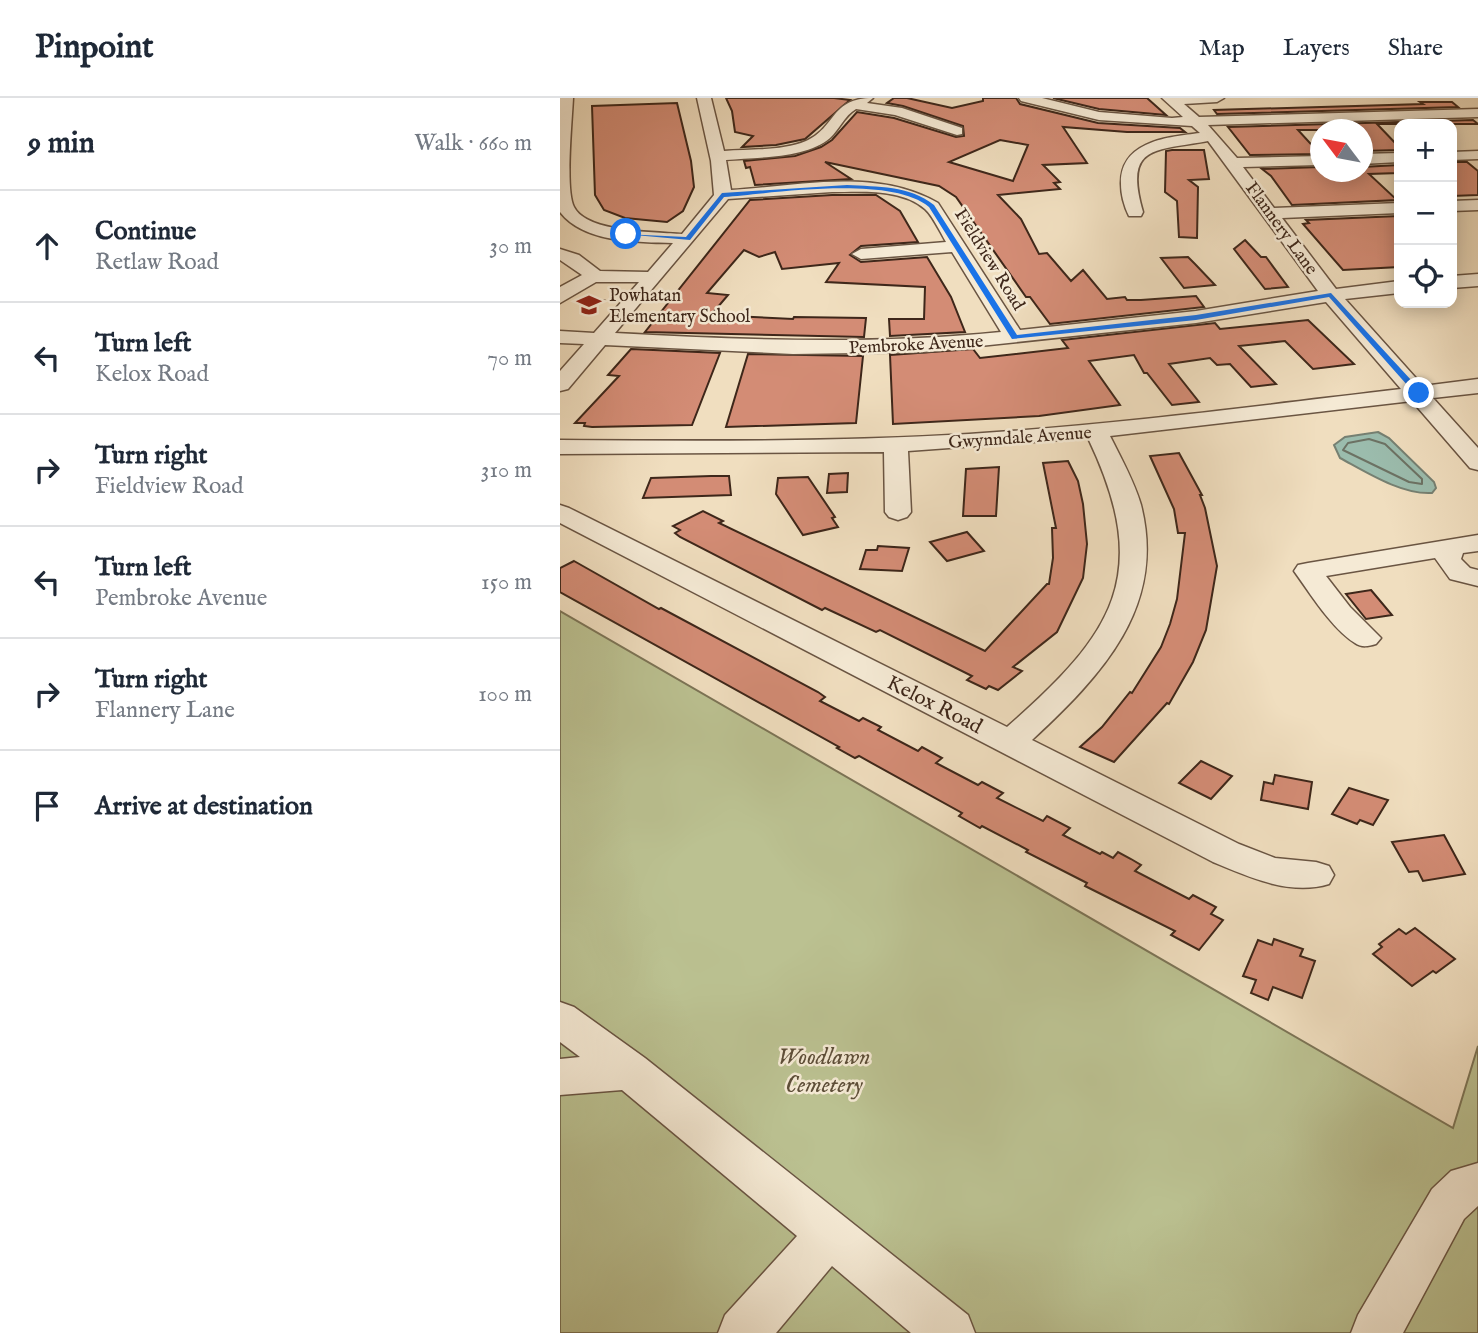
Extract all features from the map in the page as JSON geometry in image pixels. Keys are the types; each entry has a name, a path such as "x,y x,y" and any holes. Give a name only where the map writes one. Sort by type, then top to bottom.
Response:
{"street":[{"path":"566,98 562,162 565,207 570,215 580,222 617,233 687,239"},
{"path":"560,384 722,195 724,180 704,98"},
{"path":"1026,98 1081,113 1116,119 1198,122 1478,113"},
{"path":"1171,99 1217,98"},
{"name":"Flannery Lane","path":"1171,99 1213,137 1331,295 1478,463"},
{"path":"717,156 782,150 811,144 825,135 841,114 860,101 957,131"},
{"path":"1135,212 1126,180 1126,172 1133,159 1164,144 1213,137"},
{"path":"1457,156 1478,155"},
{"path":"1373,159 1394,158"},
{"path":"1234,163 1310,160"},
{"name":"Fieldview Road","path":"722,195 847,187 897,190 920,197 932,206 1015,337"},
{"path":"1457,206 1478,205"},
{"path":"1270,213 1394,208"},
{"path":"861,254 957,246"},
{"path":"560,254 573,259 595,276"},
{"path":"560,297 571,286 595,276 652,278"},
{"path":"1457,282 1478,280"},
{"name":"Pembroke Avenue","path":"560,337 852,348 923,346 1196,317 1394,288"},
{"name":"Gwynndale Avenue","path":"560,447 897,445 1096,431 1478,386"},
{"path":"1010,742 1083,673 1107,641 1123,612 1132,585 1136,558 1128,505 1096,431"},
{"path":"897,445 898,512"},
{"name":"Kelox Road","path":"560,513 1239,859 1270,871 1316,875"},
{"path":"1465,545 1448,559 1458,573 1478,578"},
{"path":"1366,638 1340,612 1308,571 1465,545"},
{"path":"560,1019 630,1071 828,1236 950,1333"},
{"path":"560,1077 630,1071"},
{"path":"1376,1333 1448,1205 1467,1186 1478,1184"},
{"path":"743,1333 828,1236"}],"path":[{"path":"587,300 631,302"}],"green space":[{"name":"Woodlawn Cemetery","path":"560,611 1453,1128 1478,1046 1478,1333 560,1333"}],"water":[{"path":"1378,432 1389,438 1434,482 1436,488 1432,493 1420,493 1397,486 1340,458 1334,445 1345,437"}],"building":[{"path":"726,98 850,100 805,139 776,145 742,147 753,136 735,132 732,111"},
{"path":"894,98 907,98 952,108 983,101 983,98 1016,98 1020,104 1098,123 1180,128 1185,132 1127,132 1063,127 1087,163 1043,165 1060,182 1054,183 1060,189 998,195 1021,219 1039,254 1047,253 1071,281 1083,270 1107,299 1125,297 1127,300 1141,300 1196,296 1204,307 1050,324 1030,297 1026,297 956,197 939,186 825,162 851,179 755,185 750,167 746,168 744,161 795,156 821,147 832,140 857,112 894,118 956,137 964,136 963,126 887,103","holes":["1000,140 1028,145 1013,181 949,162"]},
{"path":"1053,98 1147,98 1166,115 1099,109"},
{"path":"1420,102 1452,102 1458,107 1217,114 1214,110 1423,104"},
{"path":"677,103 691,161 694,187 683,211 667,222 625,218 604,210 595,195 592,106"},
{"path":"1473,120 1478,124 1457,124 1457,121"},
{"path":"1394,122 1377,124 1394,142 1394,150 1373,151 1373,123"},
{"path":"1310,125 1310,130 1298,130 1310,143 1310,154 1250,155 1228,127"},
{"path":"1204,150 1209,179 1189,180 1198,187 1197,238 1179,237 1177,201 1165,192 1166,151"},
{"path":"1457,162 1467,162 1478,171 1478,195 1457,196"},
{"path":"1394,165 1394,173 1373,174 1373,166"},
{"path":"1310,167 1310,182 1373,182 1373,178 1394,200 1292,205 1271,176 1262,169"},
{"path":"876,195 900,211 918,242 861,246 850,255 861,262 927,257 951,297 965,332 890,336 889,319 924,319 925,287 826,282 839,263 782,269 775,252 759,257 744,250 707,293 728,295 711,315 793,319 866,318 864,337 645,332 750,200"},
{"path":"1394,216 1394,267 1343,270 1303,224 1309,223 1306,220"},
{"path":"1245,240 1261,257 1266,257 1288,287 1265,289 1234,249"},
{"path":"1188,257 1215,285 1184,288 1161,258"},
{"path":"1308,320 1354,364 1313,369 1285,341 1239,346 1276,384 1251,387 1230,364 1217,365 1210,358 1169,364 1199,402 1172,405 1147,373 1144,373 1134,355 1089,361 1120,405 1039,416 893,424 890,355 973,349 980,358 1068,348 1062,340 1215,323 1220,329"},
{"path":"631,349 720,353 692,425 592,427 584,426 585,423 575,423 619,376 608,375"},
{"path":"748,354 863,356 856,423 726,427"},
{"path":"1179,453 1202,495 1217,566 1206,630 1193,662 1169,704 1167,703 1114,762 1080,747 1102,727 1130,692 1132,693 1161,647 1170,624 1177,599 1185,533 1178,533 1174,509 1150,456"},
{"path":"1068,461 1078,481 1083,504 1087,544 1083,578 1057,632 1013,667 1022,671 998,690 989,686 986,689 967,680 972,676 880,630 876,632 825,608 822,610 680,537 675,533 680,530 673,526 703,511 723,521 719,523 985,651 1049,584 1053,558 1052,528 1056,528 1043,463"},
{"path":"999,467 996,516 963,516 966,469"},
{"path":"848,473 847,492 827,493 829,474"},
{"path":"729,476 731,495 643,498 651,478"},
{"path":"808,477 835,517 832,518 838,527 803,535 776,494 778,478"},
{"path":"967,532 984,551 947,561 930,542"},
{"path":"878,546 909,548 902,571 860,569 866,550 877,550"},
{"path":"574,561 818,692 825,697 820,701 859,721 863,718 881,727 878,730 918,751 922,747 942,758 936,763 978,785 982,782 1003,793 997,798 1043,821 1047,816 1070,828 1063,835 1100,854 1102,852 1113,858 1118,852 1131,859 1141,865 1135,871 1189,899 1193,895 1216,907 1211,914 1223,920 1199,950 1171,935 1175,931 1085,886 1087,883 982,826 980,828 959,816 962,813 859,756 855,758 560,592 560,568"},
{"path":"1371,590 1392,615 1366,619 1346,594"},
{"path":"1201,761 1232,776 1211,799 1179,783"},
{"path":"1275,775 1312,782 1308,809 1261,800 1264,782 1273,784"},
{"path":"1349,788 1388,800 1373,825 1360,820 1357,824 1332,814"},
{"path":"1444,835 1465,874 1423,881 1418,871 1409,872 1392,842"},
{"path":"1415,928 1455,959 1412,986 1373,954 1382,947 1379,944 1399,929 1406,934"},
{"path":"1274,939 1303,949 1300,956 1315,961 1302,998 1273,987 1268,1000 1251,993 1256,980 1243,976 1258,940 1272,945"}],"place":[{"name":"Powhatan Elementary School","path":"589,305"}],"route":[{"path":"626,234 687,239 708,216 722,195 847,187 897,190 920,197 932,206 1015,337 1220,314 1331,295 1419,393"}]}
